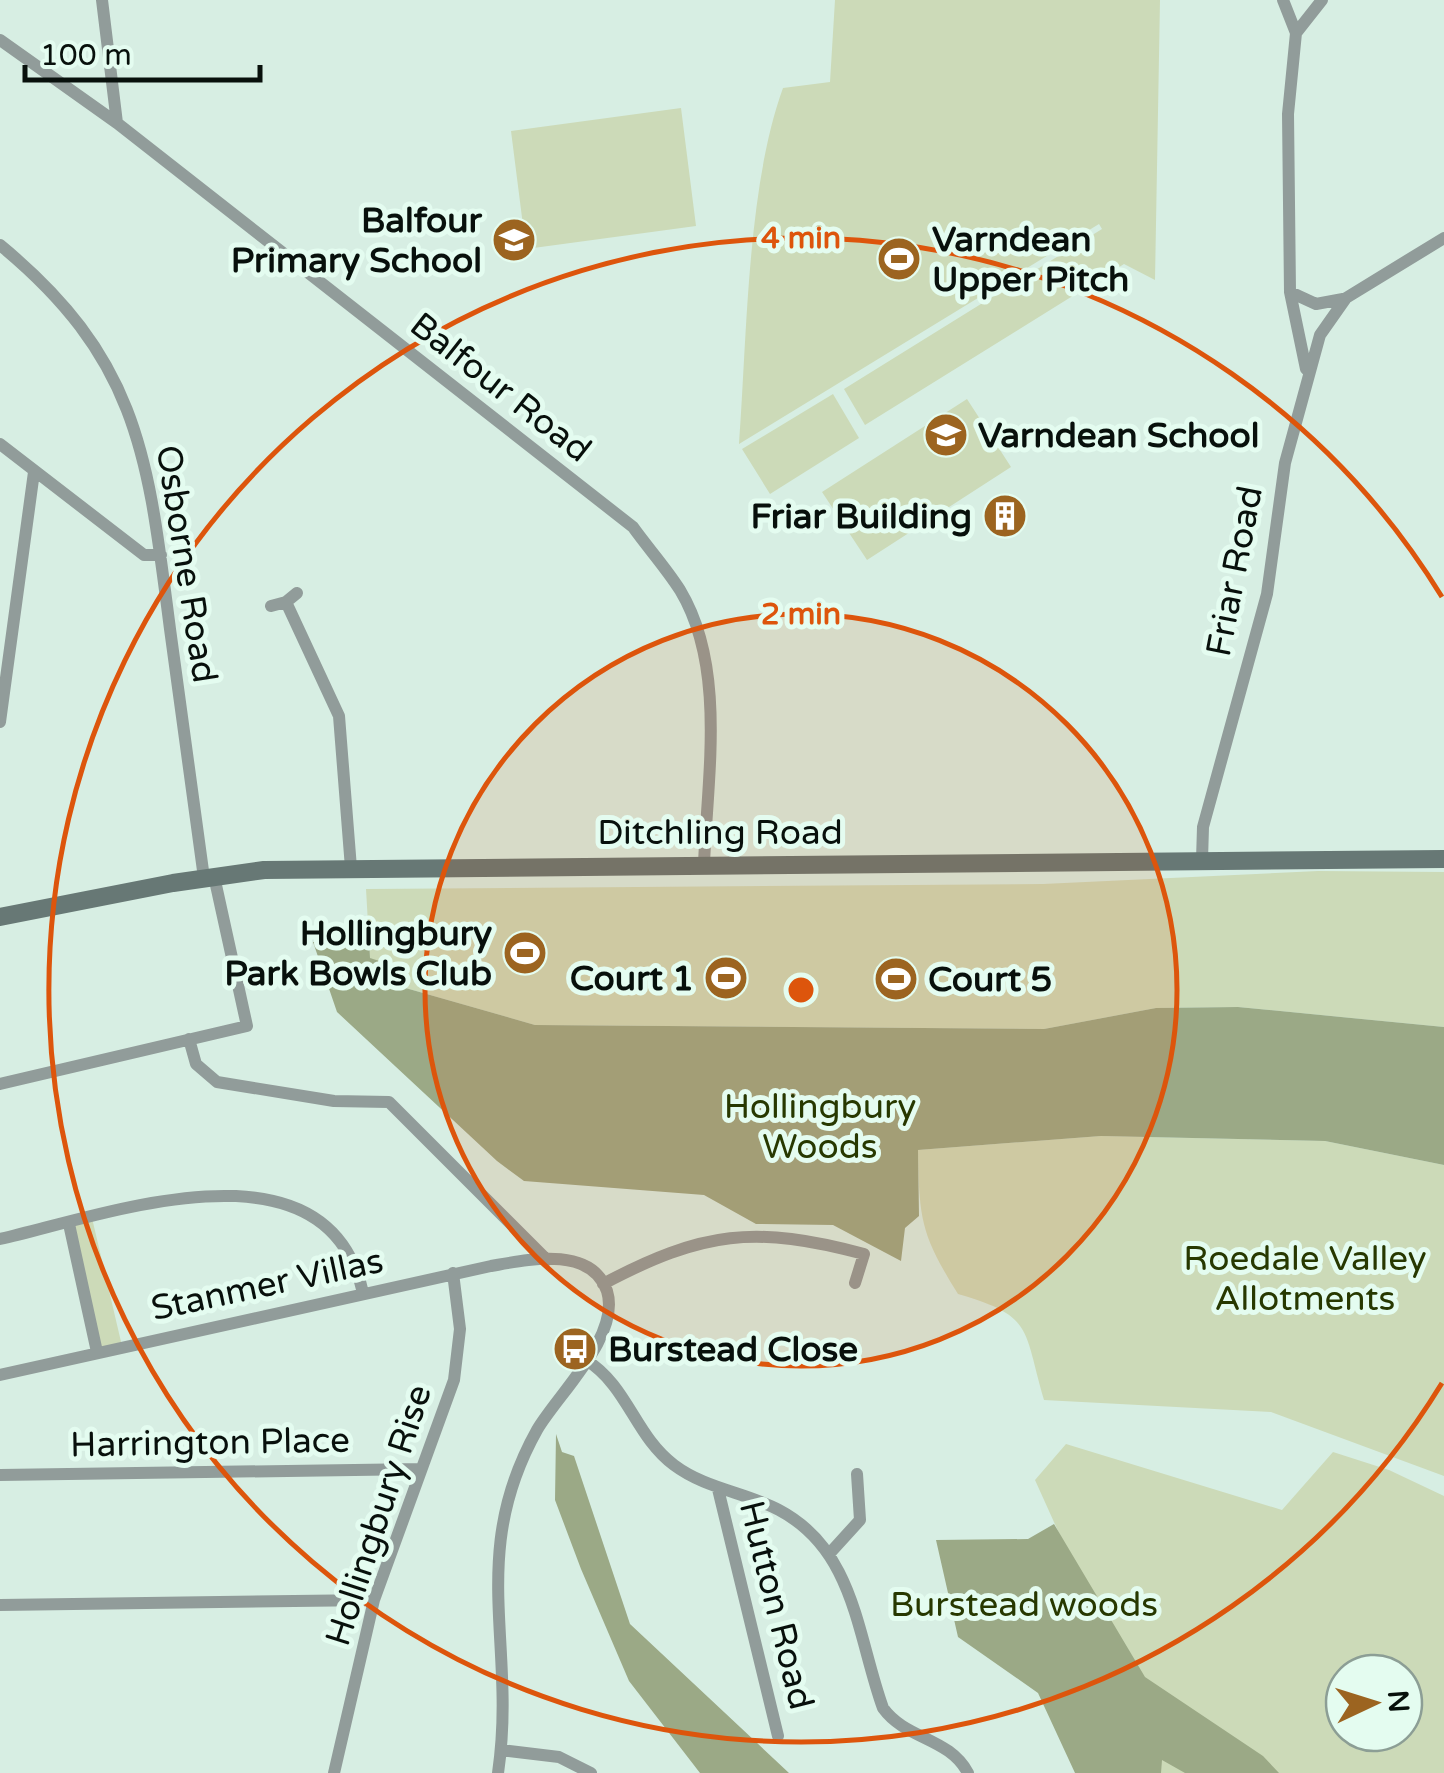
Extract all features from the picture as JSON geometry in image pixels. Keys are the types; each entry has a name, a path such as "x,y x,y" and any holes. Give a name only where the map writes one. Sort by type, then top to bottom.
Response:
{"street":[{"path":"102,0 116,123"},
{"path":"1283,0 1296,33 1288,114 1290,292 1307,372"},
{"path":"1296,33 1322,0"},
{"name":"Balfour Road","path":"0,40 116,123 633,528 681,592 703,648 708,732 704,865"},
{"name":"Friar Road","path":"1202,860 1202,827 1267,594 1285,463 1320,335 1346,298 1444,238"},
{"name":"Osborne Road","path":"0,245 80,326 117,384 148,470 209,877 246,1026 189,1040"},
{"path":"1290,292 1316,304 1346,298"},
{"path":"0,444 144,554 161,555"},
{"path":"0,722 34,472"},
{"path":"272,606 292,597 340,716 350,868"},
{"name":"Ditchling Road","path":"0,917 209,877 350,868 1444,859"},
{"path":"0,1084 189,1040 196,1064 218,1082 334,1101 389,1102 548,1260 577,1262 604,1284 607,1320 586,1360 526,1451 500,1533 495,1566 504,1672 498,1773"},
{"path":"0,1239 214,1194 254,1196 283,1204 332,1229 355,1260 363,1293"},
{"path":"69,1224 97,1352"},
{"path":"604,1284 684,1247 756,1235 824,1242 864,1254 855,1283"},
{"name":"Stanmer Villas","path":"0,1375 452,1274 548,1260"},
{"name":"Hollingbury Rise","path":"334,1773 374,1600 454,1380 460,1348 452,1274"},
{"path":"586,1360 620,1389 655,1447 672,1464 718,1489 779,1510 815,1535 830,1554 855,1609 883,1708 894,1722 953,1750 968,1773"},
{"name":"Harrington Place","path":"0,1475 420,1469"},
{"path":"830,1554 860,1520 856,1474"},
{"name":"Hutton Road","path":"718,1489 778,1736"},
{"path":"0,1605 374,1600"},
{"path":"501,1750 559,1757 591,1773"}],"green space":[{"path":"835,0 1160,0 1155,280 1124,264 865,425 844,389 1102,229 1099,224 739,444 750,263 771,127 783,88 830,82"},
{"path":"681,108 696,226 526,249 511,131"},
{"path":"833,394 859,438 770,494 742,449"},
{"path":"967,399 1011,467 867,560 822,492"},
{"path":"1318,871 1444,872 1444,1027 1238,1007 1156,1008 1044,1029 535,1025 402,987 370,958 366,889 1043,884"},
{"name":"Hollingbury Woods","path":"369,937 370,958 401,968 402,987 535,1025 1044,1029 1156,1008 1238,1007 1444,1027 1444,1165 1325,1141 1101,1136 918,1150 919,1216 905,1228 901,1261 833,1225 756,1224 704,1195 524,1181 497,1161 337,1012 313,942"},
{"name":"Roedale Valley Allotments","path":"1101,1136 1325,1141 1444,1165 1444,1476 1271,1412 1044,1400 1022,1328 1001,1310 958,1294 936,1256 921,1210 918,1150"},
{"path":"92,1218 122,1346 97,1352 69,1224"},
{"path":"556,1434 562,1452 574,1456 630,1624 789,1773 700,1773 629,1681 555,1500"},
{"path":"1066,1444 1282,1510 1333,1452 1389,1470 1444,1496 1444,1773 1161,1773 1161,1759 1035,1480"},
{"name":"Burstead woods","path":"1054,1524 1145,1677 1263,1756 1279,1773 1185,1773 1162,1760 1161,1773 1075,1773 1038,1693 958,1637 936,1540 1028,1539"}],"place":[{"name":"Balfour Primary School","path":"514,240"},
{"name":"Varndean Upper Pitch","path":"899,259"},
{"name":"Varndean School","path":"946,435"},
{"name":"Friar Building","path":"1005,516"},
{"name":"Hollingbury Park Bowls Club","path":"525,953"},
{"name":"Court 1","path":"726,978"},
{"name":"Court 5","path":"896,979"},
{"name":"Burstead Close","path":"575,1349"}]}
